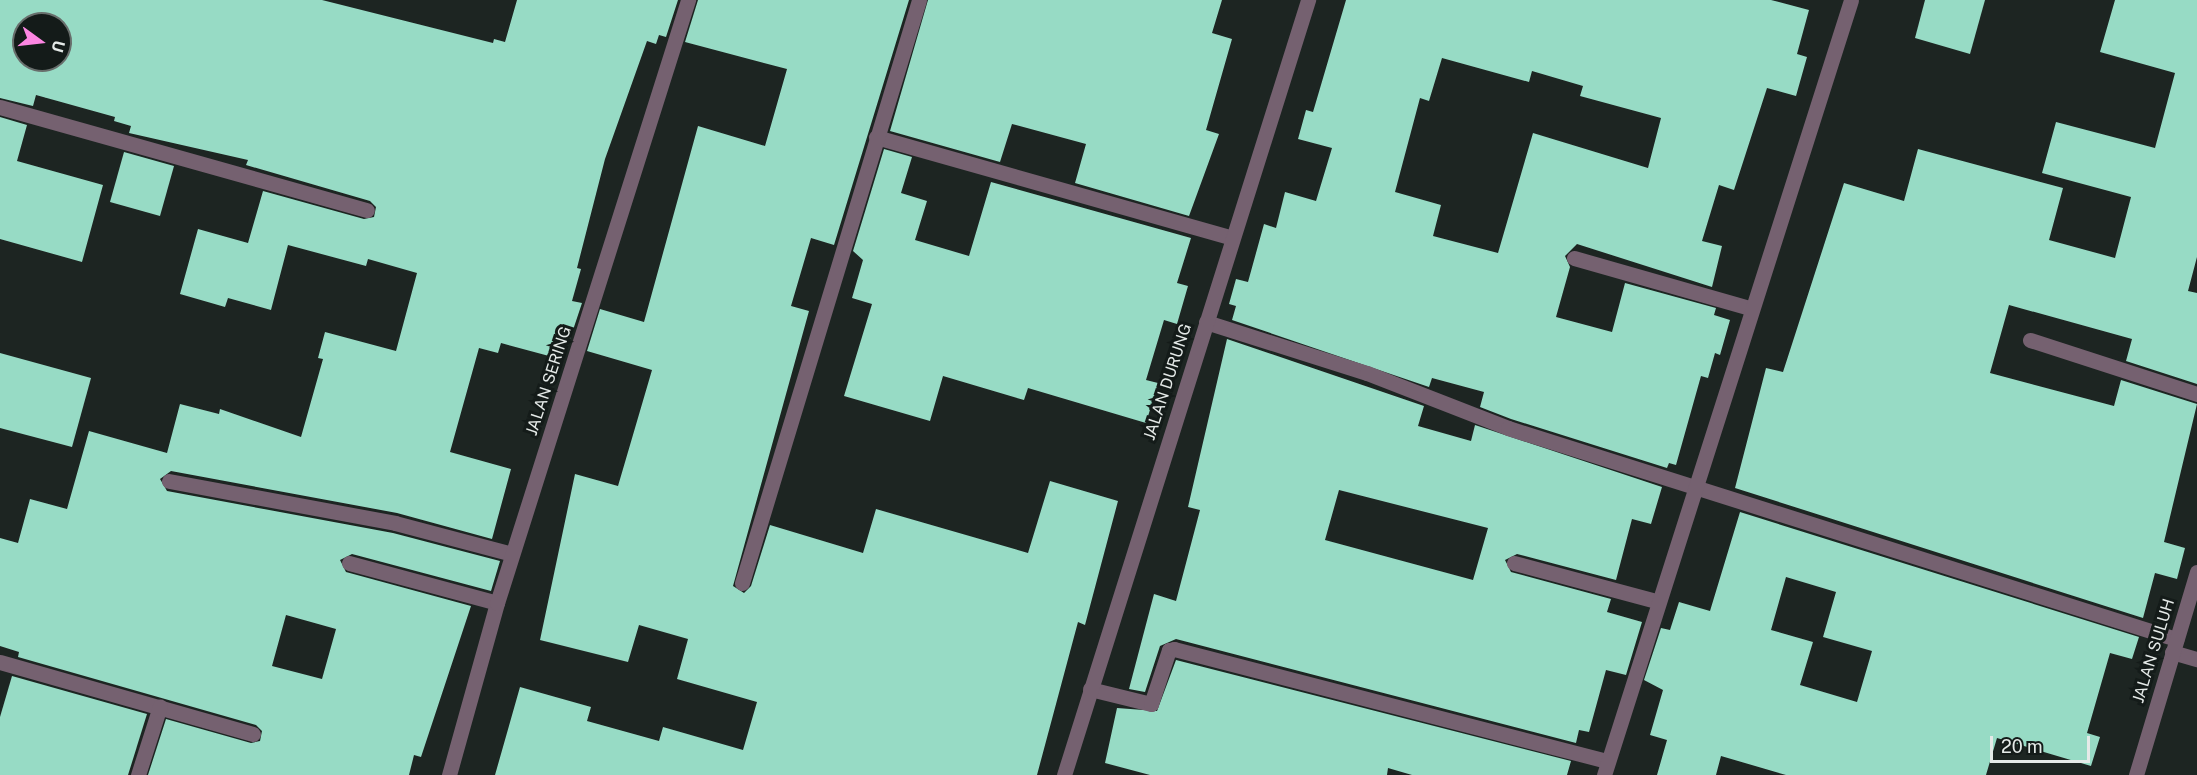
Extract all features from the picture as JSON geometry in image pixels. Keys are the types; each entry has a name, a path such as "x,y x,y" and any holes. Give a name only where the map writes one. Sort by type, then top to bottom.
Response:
{"street":[{"name":"JALAN SERING","path":"449,775 512,554 688,0"},
{"path":"742,583 919,0"},
{"name":"JALAN DURUNG","path":"1064,775 1308,0"},
{"path":"1090,689 1151,704 1169,650 1174,649 1606,768 1656,602 1851,0"},
{"path":"0,107 367,210"},
{"path":"876,137 1232,238"},
{"path":"1574,258 1750,308"},
{"path":"1206,322 1367,373 1508,428 1695,484 2174,646 2197,659"},
{"path":"2030,340 2197,394"},
{"path":"169,481 395,523 512,554"},
{"path":"350,563 497,603"},
{"path":"1514,563 1656,602"},
{"name":"JALAN SULUH","path":"2136,775 2197,572"},
{"path":"0,662 253,734"},
{"path":"138,775 160,706"}],"building":[{"path":"0,0 322,0 493,43 494,39 505,42 517,0 678,0 666,37 659,35 656,44 647,41 605,159 577,268 581,269 572,301 582,303 568,345 553,341 549,356 501,343 498,353 479,348 450,452 511,469 492,539 397,513 171,471 160,479 167,491 393,533 500,561 491,591 352,554 340,560 346,572 471,606 421,757 414,755 409,775 148,775 166,719 251,743 260,741 262,731 256,725 18,657 19,652 0,646 0,538 18,543 30,499 67,509 89,431 167,453 180,404 219,414 220,409 301,437 323,359 318,358 325,332 396,351 417,273 368,259 366,266 288,245 271,310 228,298 225,307 180,294 198,229 248,243 263,191 364,219 374,217 376,207 370,201 246,165 248,160 129,133 131,126 114,121 115,117 36,95 33,106 0,98","holes":["286,615 336,629 322,679 272,666"]},
{"path":"698,0 909,0 834,245 811,238 791,306 809,311 733,586 744,593 751,586 770,525 863,553 876,509 1028,553 1050,481 1118,501 1085,625 1078,622 1037,775 495,775 520,687 591,707 587,721 659,741 663,727 743,750 757,702 677,679 688,639 639,625 628,662 540,640 575,474 618,486 652,370 587,351 600,309 644,322 698,126 765,146 787,69 685,42"},
{"path":"928,0 1222,0 1212,33 1232,39 1206,130 1219,134 1189,216 1075,183 1086,144 1012,124 1000,162 890,131"},
{"path":"1346,0 1771,0 1809,10 1797,54 1807,57 1796,96 1767,88 1734,190 1719,185 1702,241 1722,246 1712,287 1577,244 1565,256 1570,267 1556,317 1612,332 1625,283 1716,308 1714,315 1730,320 1720,355 1715,353 1708,378 1701,376 1676,465 1669,463 1667,468 1480,407 1484,392 1432,378 1429,387 1232,320 1236,306 1229,304 1236,279 1248,282 1264,224 1276,228 1285,192 1316,201 1332,148 1298,139 1306,110 1313,112","holes":["1442,58 1529,82 1532,71 1583,86 1580,96 1661,118 1648,168 1533,133 1498,253 1433,236 1441,205 1395,192 1420,98 1429,101"]},
{"path":"1925,0 1985,0 1970,54 1915,38"},
{"path":"2115,0 2197,0 2197,257 2188,291 2197,293 2197,384 2126,361 2132,339 2009,305 1990,373 2114,406 2121,380 2197,404 2164,542 2185,548 2177,579 2155,573 2143,618 1735,488 1766,368 1783,372 1844,183 1904,201 1918,149 2063,188 2049,240 2115,258 2131,197 2042,173 2056,122 2155,148 2175,73 2100,52"},
{"path":"0,117 27,125 17,161 103,185 82,262 0,239"},
{"path":"884,149 912,157 901,193 927,201 915,240 969,256 991,182 1191,238 1177,283 1188,286 1177,324 1164,320 1146,380 1158,383 1146,423 1028,388 1024,400 943,376 930,421 844,396 872,304 852,298 863,260 853,251"},
{"path":"124,152 174,166 160,216 110,202"},
{"path":"1227,339 1424,406 1418,426 1471,441 1475,425 1662,487 1651,524 1632,519 1616,580 1517,554 1505,560 1511,572 1611,599 1607,612 1642,622 1626,675 1606,670 1589,732 1579,730 1576,743 1176,639 1160,646 1145,692 1129,689 1154,594 1176,601 1200,510 1188,507","holes":["1339,490 1488,528 1473,580 1325,540"]},
{"path":"0,353 91,378 72,447 0,428"},
{"path":"1740,512 2139,637 2132,659 2110,653 2087,733 2100,737 2091,766 1997,738 1986,775 1786,775 1721,756 1716,775 1657,775 1667,740 1650,735 1663,690 1644,680 1661,628 1670,630 1679,602 1710,611","holes":["1786,577 1836,592 1823,637 1872,651 1857,702 1800,685 1813,642 1771,630"]},
{"path":"1176,660 1571,761 1567,775 1412,775 1388,768 1387,775 1150,775 1105,763 1117,708 1157,711"},
{"path":"12,676 147,714 128,775 0,775 0,717"}]}
